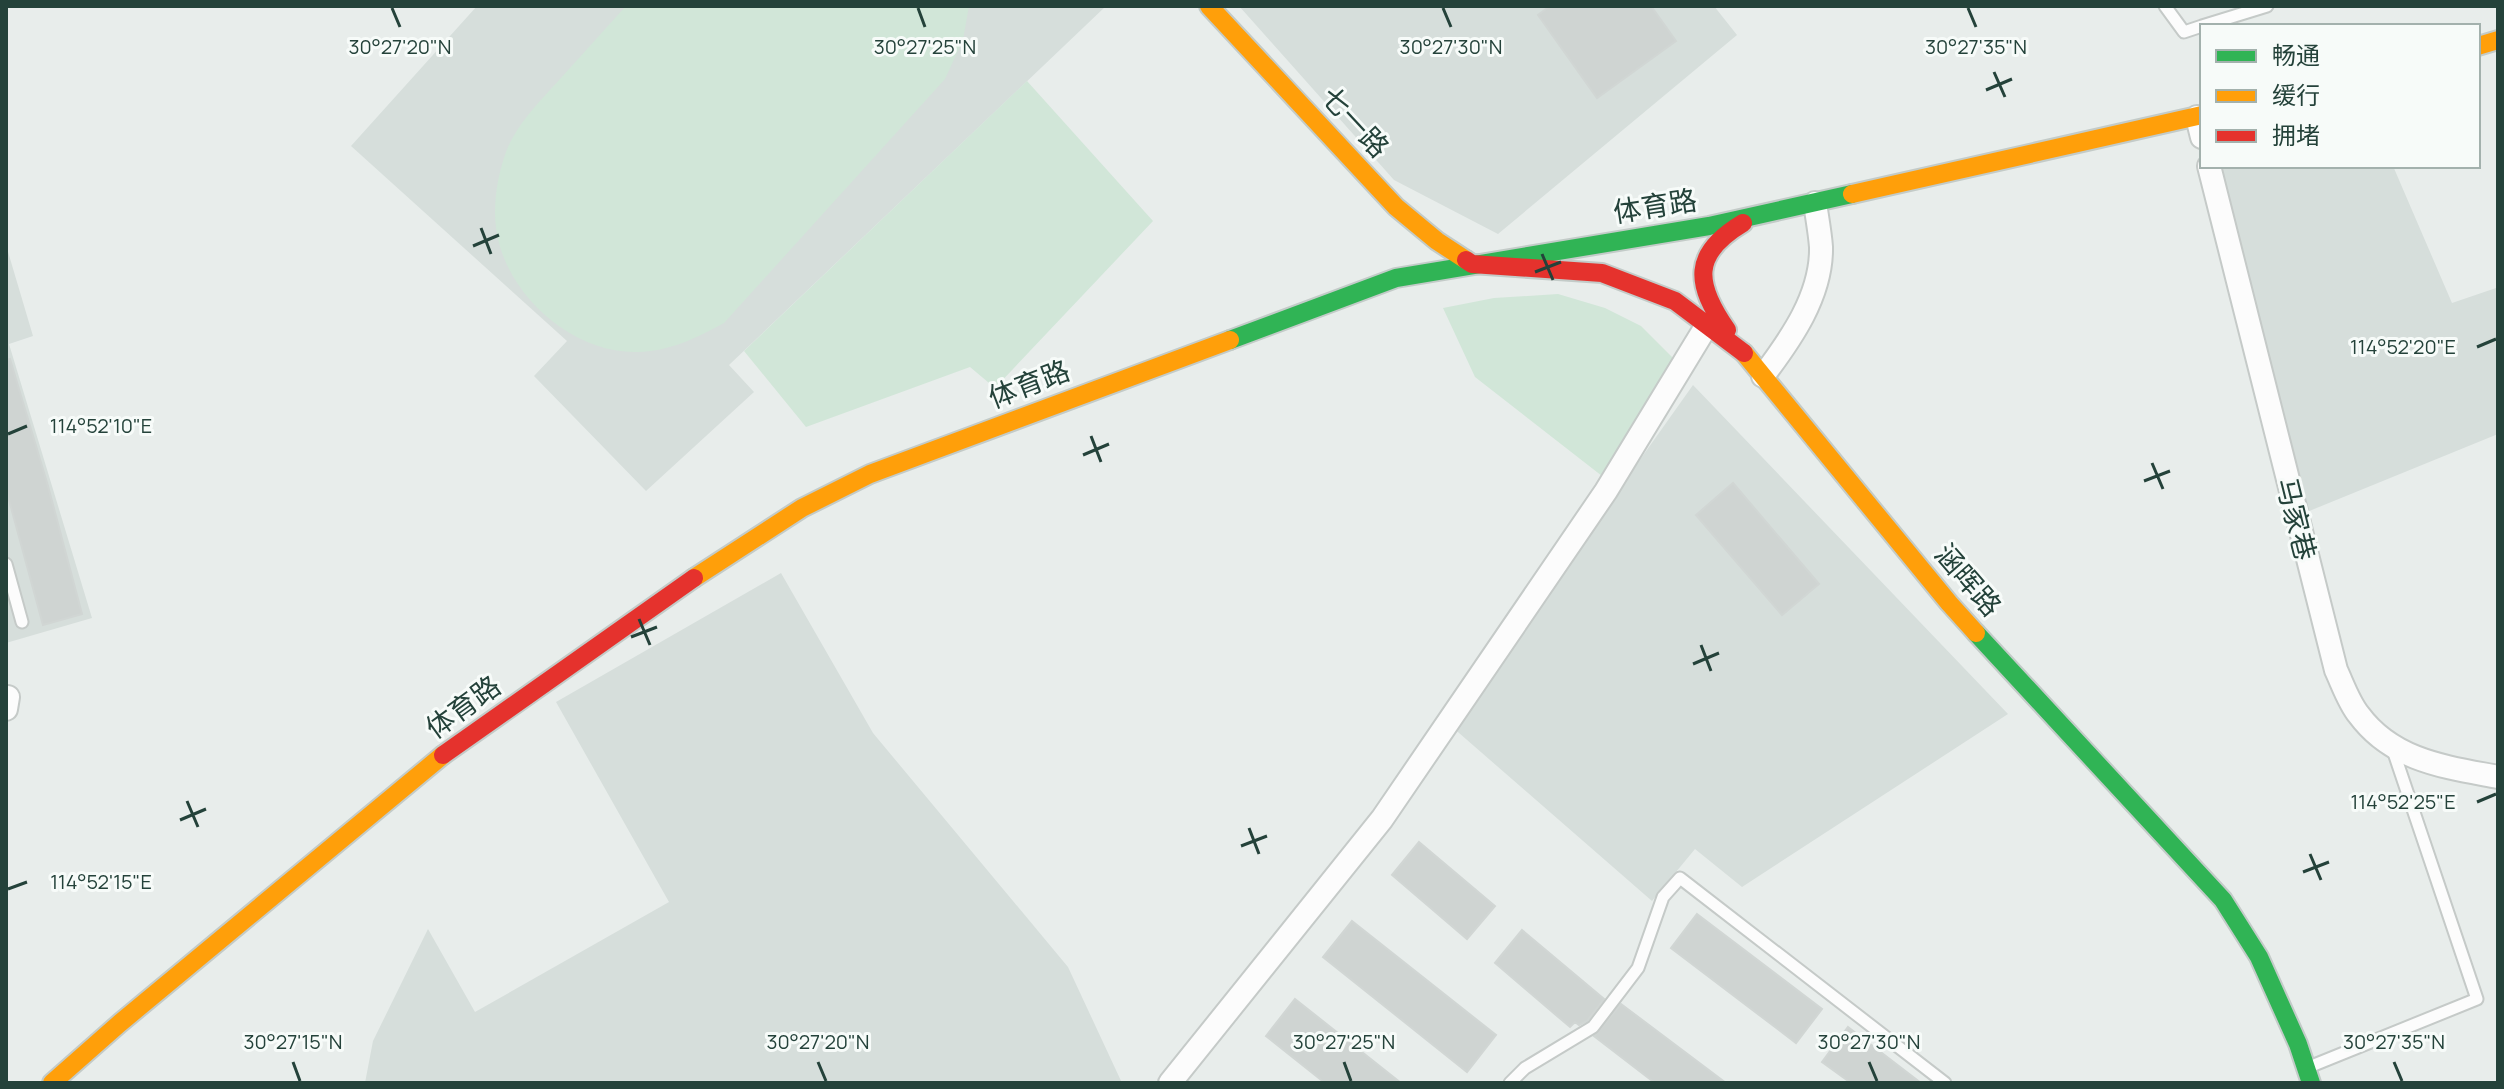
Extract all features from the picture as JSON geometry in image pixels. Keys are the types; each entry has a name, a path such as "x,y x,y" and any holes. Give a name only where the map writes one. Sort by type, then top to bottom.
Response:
{"street":[{"name":"七一路","path":"1209,6 1396,207 1437,241 1472,264"},
{"name":"体育路","path":"52,1083 449,750 694,578 802,508 870,474 1319,304 1396,278 1757,216 2200,123"},
{"name":"马家巷","path":"2210,168 2336,670 2358,715 2392,746 2426,763 2498,777"},
{"path":"1763,376 1784,349 1814,293 1821,248 1815,203"},
{"path":"1746,355 1710,308 1702,290 1701,273 1709,252 1724,233 1757,216"},
{"name":"涵晖路","path":"1472,264 1602,273 1675,301 1746,355 1949,603 2223,900 2259,957 2308,1076"},
{"path":"1170,1083 1382,819 1606,491 1707,325"}],"lane":[{"path":"2165,6 2184,32 2200,27"},
{"path":"2208,24 2267,6"},
{"path":"6,564 22,622"},
{"path":"2308,1076 2477,999 2392,746"},
{"path":"1510,1083 1525,1068 1593,1027 1638,968 1663,897 1680,878 1945,1083"}],"shaded area":[{"path":"477,6 1106,6 729,365 754,392 646,491 534,376 567,341 351,146"},
{"path":"1239,6 1714,6 1737,35 1498,234 1394,180"},
{"path":"2216,168 2394,168 2452,303 2496,288 2498,434 2297,516"},
{"path":"6,245 33,336 9,344 92,618 6,643"},
{"path":"1693,385 2008,714 1742,887 1695,849 1652,901 1451,726"},
{"path":"781,573 873,733 1068,967 1122,1083 365,1083 373,1041 428,929 475,1012 669,902 556,702"}],"green space":[{"path":"626,6 969,6 963,40 945,79 724,323 693,339 638,352 592,344 571,334 533,304 507,264 495,220 500,174 516,132 537,104"},
{"path":"1027,81 1153,221 995,388 970,367 806,427 744,351"},
{"path":"1558,294 1605,308 1641,326 1675,360 1602,476 1475,377 1443,308 1494,298"}],"building":[{"path":"1550,6 1651,6 1676,41 1597,98 1538,15"},
{"path":"10,359 82,614 43,625 6,489 6,360"},
{"path":"1733,483 1819,584 1782,615 1696,515"},
{"path":"1419,842 1495,906 1467,939 1392,875"},
{"path":"1697,914 1822,1009 1796,1043 1671,948"},
{"path":"1352,921 1496,1035 1467,1072 1323,957"},
{"path":"1522,930 1604,999 1587,1021 1579,1025 1575,1022 1570,1027 1495,963"},
{"path":"1295,999 1401,1083 1325,1083 1266,1036"},
{"path":"1621,1004 1726,1083 1655,1083 1594,1036"},
{"path":"1848,1027 1921,1083 1851,1083 1822,1062"}],"traffic: fast":[{"path":"1230,340 1396,278 1709,226 1852,194"},
{"path":"1976,633 2223,900 2259,957 2298,1044 2311,1083"}],"traffic: slow":[{"path":"1209,6 1396,207 1466,260"},
{"path":"2480,45 2498,40"},
{"path":"1852,194 2200,115"},
{"path":"694,578 802,508 870,474 1230,340"},
{"path":"1744,353 1976,633"},
{"path":"52,1083 443,755"}],"traffic: jam":[{"path":"1727,330 1709,298 1704,271 1714,246 1743,223"},
{"path":"1466,260 1472,264 1602,273 1675,301 1744,353"},
{"path":"443,755 694,578"}]}
